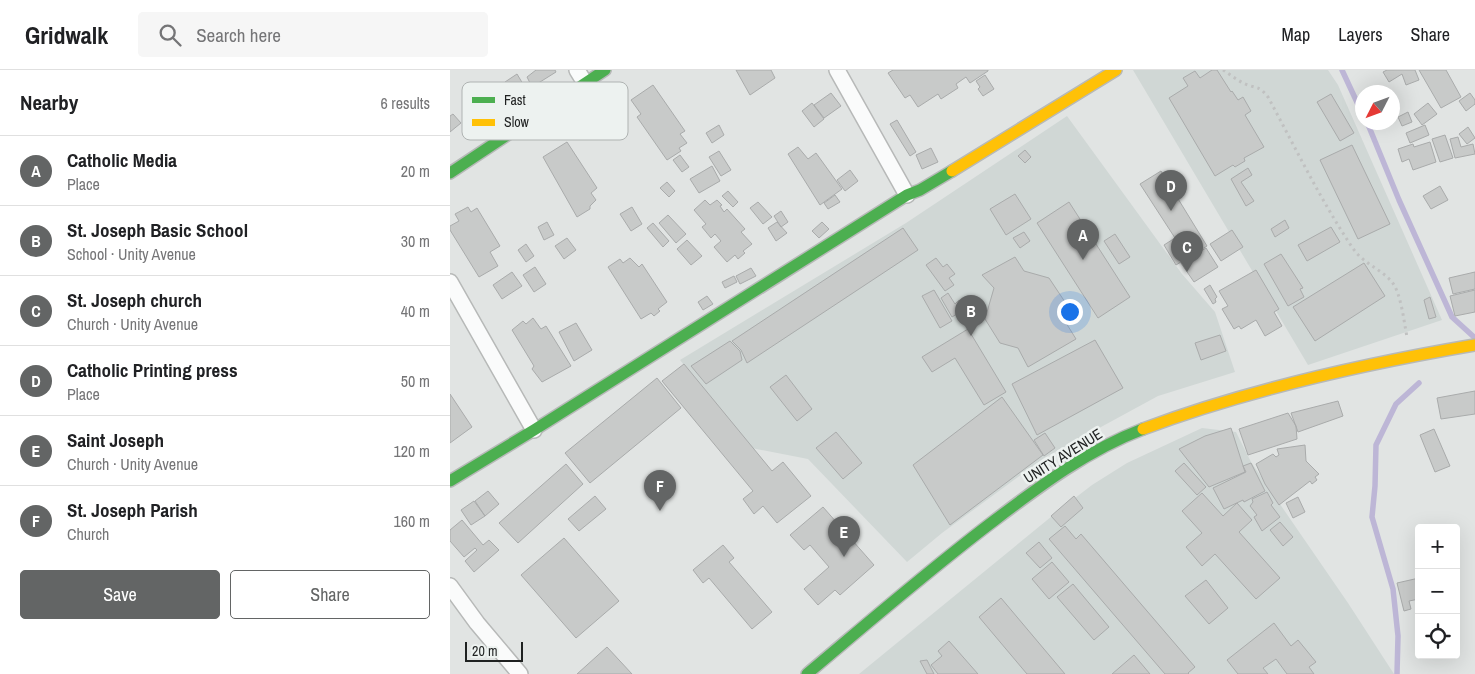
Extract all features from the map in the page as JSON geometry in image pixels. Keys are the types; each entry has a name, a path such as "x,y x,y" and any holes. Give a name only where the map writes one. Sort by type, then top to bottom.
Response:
{"street":[{"path":"581,76 605,70"},
{"path":"837,70 906,195"},
{"path":"450,481 464,475 906,195 920,190 1116,70"},
{"path":"450,173 495,140"},
{"path":"450,282 534,430"},
{"name":"UNITY AVENUE","path":"807,674 960,547 1039,487 1096,450 1145,427 1248,395 1411,356 1475,345"},
{"path":"450,586 477,623 520,674"}],"path":[{"path":"1223,70 1249,86 1262,89 1354,250 1362,260 1391,281 1396,288 1411,356"}],"shaded area":[{"path":"1133,70 1328,70 1338,85 1355,123 1355,130 1358,130 1442,320 1308,365"},
{"path":"1067,116 1182,274 1215,312 1235,372 1158,396 1044,458 942,533 907,562 808,459 751,448 680,360 906,223"},
{"path":"1202,428 1236,432 1251,462 1348,603 1394,674 859,674 1092,485 1127,463"}],"building":[{"path":"536,70 555,70 556,72 540,82 530,82 527,77"},
{"path":"736,70 771,70 775,78 750,95"},
{"path":"893,70 988,71 970,83 966,77 956,84 958,88 941,99 938,94 918,107 910,95 905,98 888,73"},
{"path":"1212,70 1217,70 1238,100 1243,97 1251,111 1245,115 1264,147 1244,158 1245,161 1235,167 1233,165 1215,176 1169,98 1188,86 1183,78 1195,71 1200,78"},
{"path":"1387,70 1415,70 1419,80 1406,85 1402,74 1389,82 1383,72"},
{"path":"1419,70 1446,70 1461,97 1441,108"},
{"path":"517,74 522,82 505,82"},
{"path":"985,75 994,89 983,96 978,89 980,87 976,81"},
{"path":"653,85 685,131 680,134 687,143 679,148 681,151 667,160 637,117 641,114 631,100"},
{"path":"831,93 841,106 824,118 814,105"},
{"path":"1470,93 1475,100 1475,104 1466,111 1459,101"},
{"path":"1331,94 1354,133 1340,141 1317,102"},
{"path":"812,103 824,119 814,127 802,111"},
{"path":"1428,103 1437,114 1422,125 1414,114"},
{"path":"1408,112 1412,122 1402,126 1400,116"},
{"path":"453,114 461,123 450,132 450,116"},
{"path":"897,120 916,152 910,156 890,124"},
{"path":"719,125 724,135 712,143 706,133"},
{"path":"1425,125 1429,135 1410,143 1406,133"},
{"path":"1468,127 1475,138 1467,144 1459,134"},
{"path":"1445,135 1453,158 1440,162 1432,139"},
{"path":"1458,137 1461,147 1473,144 1475,154 1455,158 1450,139"},
{"path":"567,142 597,188 591,193 596,200 590,206 590,209 577,217 543,157"},
{"path":"1430,142 1436,162 1413,170 1409,159 1402,162 1398,149 1413,144 1414,147"},
{"path":"1352,145 1390,224 1358,239 1320,160"},
{"path":"798,147 808,159 816,153 842,189 820,205 788,154"},
{"path":"931,148 938,162 922,169 916,155"},
{"path":"1025,150 1031,157 1025,163 1018,156"},
{"path":"719,151 731,170 721,176 709,157"},
{"path":"680,155 689,167 682,172 673,160"},
{"path":"712,166 720,181 699,193 690,179"},
{"path":"1248,168 1252,175 1241,182 1254,201 1246,206 1231,179"},
{"path":"850,170 858,181 845,191 837,180"},
{"path":"1161,171 1207,246 1176,265 1164,245 1175,238 1140,184"},
{"path":"667,182 675,191 669,197 660,188"},
{"path":"1440,186 1448,200 1431,209 1423,196"},
{"path":"728,191 738,202 733,207 722,196"},
{"path":"1015,194 1031,219 1006,235 990,209"},
{"path":"835,195 840,202 828,209 824,203"},
{"path":"705,200 710,205 717,200 722,205 720,206 724,212 727,209 745,229 741,232 752,244 743,251 745,253 738,259 735,255 727,262 714,247 721,241 715,234 711,238 702,227 706,224 694,210"},
{"path":"758,202 772,217 763,224 750,208"},
{"path":"1069,202 1130,297 1098,318 1037,223"},
{"path":"468,207 471,212 477,208 500,246 490,252 498,266 479,277 450,230 450,226 459,221 455,214"},
{"path":"632,207 642,224 631,231 620,214"},
{"path":"781,211 788,222 781,227 774,216"},
{"path":"668,215 686,234 676,243 659,223"},
{"path":"1285,220 1289,228 1275,237 1271,229"},
{"path":"547,222 554,235 544,240 538,227"},
{"path":"777,222 787,233 776,241 768,228"},
{"path":"822,222 829,229 819,238 812,231"},
{"path":"653,223 669,241 663,247 647,228"},
{"path":"1331,227 1340,242 1307,261 1298,245"},
{"path":"903,228 918,250 747,363 741,350 732,341"},
{"path":"1232,230 1243,247 1221,261 1210,244"},
{"path":"1024,232 1030,241 1020,248 1013,238"},
{"path":"1115,234 1130,257 1119,264 1104,241"},
{"path":"567,238 576,250 564,259 555,246"},
{"path":"687,240 702,256 691,265 677,249"},
{"path":"526,244 534,256 526,262 518,250"},
{"path":"1206,248 1218,267 1194,282 1181,263"},
{"path":"1281,254 1303,288 1300,289 1304,297 1288,306 1264,264"},
{"path":"1015,257 1024,271 1049,278 1067,305 1063,318 1076,339 1028,367 1018,348 1000,343 985,319 994,288 982,275"},
{"path":"630,258 639,267 642,264 667,302 658,309 660,311 654,316 651,313 641,319 608,267 620,259 623,263"},
{"path":"936,258 943,267 947,264 955,274 949,278 954,285 945,291 926,265"},
{"path":"1364,263 1385,296 1315,341 1293,307"},
{"path":"535,267 546,284 534,292 523,275"},
{"path":"751,268 756,276 740,284 736,276"},
{"path":"1256,270 1279,309 1274,312 1282,326 1265,336 1256,320 1241,329 1239,326 1234,329 1222,309 1228,306 1219,291"},
{"path":"512,272 522,286 502,299 493,285"},
{"path":"1475,272 1475,289 1453,294 1449,278"},
{"path":"734,276 737,282 725,288 722,282"},
{"path":"1210,285 1217,297 1215,299 1216,302 1213,304 1204,289"},
{"path":"934,290 952,321 940,328 922,296"},
{"path":"1475,290 1475,312 1455,316 1450,296"},
{"path":"948,293 955,304 959,300 965,309 952,317 941,298"},
{"path":"707,296 713,304 703,310 698,302"},
{"path":"1430,297 1436,317 1429,319 1424,300"},
{"path":"533,318 541,329 546,326 571,366 542,382 532,369 534,366 512,330 523,321 526,324"},
{"path":"576,323 592,350 574,361 559,332"},
{"path":"968,329 1006,392 984,405 955,358 932,372 922,357"},
{"path":"1220,335 1226,351 1201,360 1195,343"},
{"path":"1095,340 1123,388 1037,435 1012,384"},
{"path":"730,341 740,351 742,360 706,384 691,366"},
{"path":"684,364 772,471 783,462 811,496 777,523 763,506 754,514 743,499 753,491 662,381"},
{"path":"786,375 812,409 797,421 770,387"},
{"path":"657,378 681,408 590,483 565,453"},
{"path":"1475,391 1475,414 1441,419 1437,398"},
{"path":"450,394 472,427 450,443"},
{"path":"1002,397 1043,455 950,525 913,465"},
{"path":"1338,401 1343,416 1298,432 1291,413"},
{"path":"1288,413 1296,426 1297,439 1248,455 1239,429"},
{"path":"1231,428 1245,472 1209,487 1179,449 1205,436"},
{"path":"1434,429 1450,466 1435,472 1420,435"},
{"path":"836,432 862,463 843,479 816,448"},
{"path":"1045,433 1055,448 1044,456 1034,440"},
{"path":"1305,445 1306,461 1319,474 1315,477 1317,480 1312,484 1310,481 1279,505 1265,484 1256,464 1273,454 1276,457 1279,455 1277,449"},
{"path":"1184,463 1206,487 1197,495 1175,471"},
{"path":"1251,463 1265,491 1244,502 1243,500 1224,509 1213,488 1246,472 1243,466"},
{"path":"566,464 583,484 518,543 499,523"},
{"path":"488,491 499,504 485,516 475,501"},
{"path":"1267,492 1273,503 1271,505 1280,517 1262,531 1254,517 1257,515 1250,506 1253,502 1252,499"},
{"path":"1202,493 1223,516 1237,503 1252,520 1239,532 1280,578 1256,599 1215,554 1202,566 1186,547 1202,533 1182,511"},
{"path":"595,496 606,509 579,531 568,519"},
{"path":"1074,496 1083,508 1061,527 1051,516"},
{"path":"1298,497 1305,512 1293,518 1286,503"},
{"path":"474,501 485,516 471,525 461,510"},
{"path":"823,507 874,565 840,595 835,590 818,605 804,589 829,567 810,545 804,550 790,535"},
{"path":"462,520 483,545 489,540 499,550 474,572 465,561 477,550 475,548 464,557 450,541 450,530"},
{"path":"1280,522 1293,537 1283,546 1270,530"},
{"path":"1065,526 1076,539 1081,534 1195,667 1189,674 1165,674 1049,539"},
{"path":"564,538 619,601 576,638 521,575"},
{"path":"1039,542 1052,558 1040,568 1026,553"},
{"path":"723,545 734,558 729,562 772,612 752,629 709,578 703,583 693,570"},
{"path":"1052,562 1069,582 1049,599 1032,579"},
{"path":"1415,579 1415,600 1409,601 1411,609 1404,611 1397,583"},
{"path":"1206,580 1228,608 1209,624 1185,596"},
{"path":"1073,584 1109,627 1094,640 1057,597"},
{"path":"1001,598 1065,674 1027,674 979,617"},
{"path":"1274,623 1291,646 1298,640 1316,662 1309,667 1314,674 1287,674 1276,659 1263,668 1268,674 1238,674 1227,660"},
{"path":"949,641 978,674 938,674 931,665 942,656 938,651"},
{"path":"607,647 632,674 577,674"},
{"path":"1134,655 1150,674 1112,674"},
{"path":"927,660 934,674 927,674 920,661"}],"waterway":[{"path":"1342,70 1355,98"},
{"path":"1370,130 1399,200 1452,317 1475,338"},
{"path":"1397,674 1398,636 1393,589 1372,517 1376,445 1396,404 1419,383"}],"traffic: fast":[{"path":"587,82 605,70"},
{"path":"450,173 500,140"},
{"path":"450,481 907,195 920,190 952,171"},
{"path":"807,674 947,557 1030,494 1066,469 1103,447 1143,429"}],"traffic: slow":[{"path":"952,171 1116,70"},
{"path":"1143,429 1224,402 1307,379 1475,345"}],"place":[{"name":"Catholic Printing press","path":"1171,211"},
{"name":"Catholic Media","path":"1083,260"},
{"name":"St. Joseph church","path":"1187,272"},
{"name":"St. Joseph Basic School","path":"971,336"},
{"name":"St. Joseph Parish","path":"660,511"},
{"name":"Saint Joseph","path":"844,557"}]}
